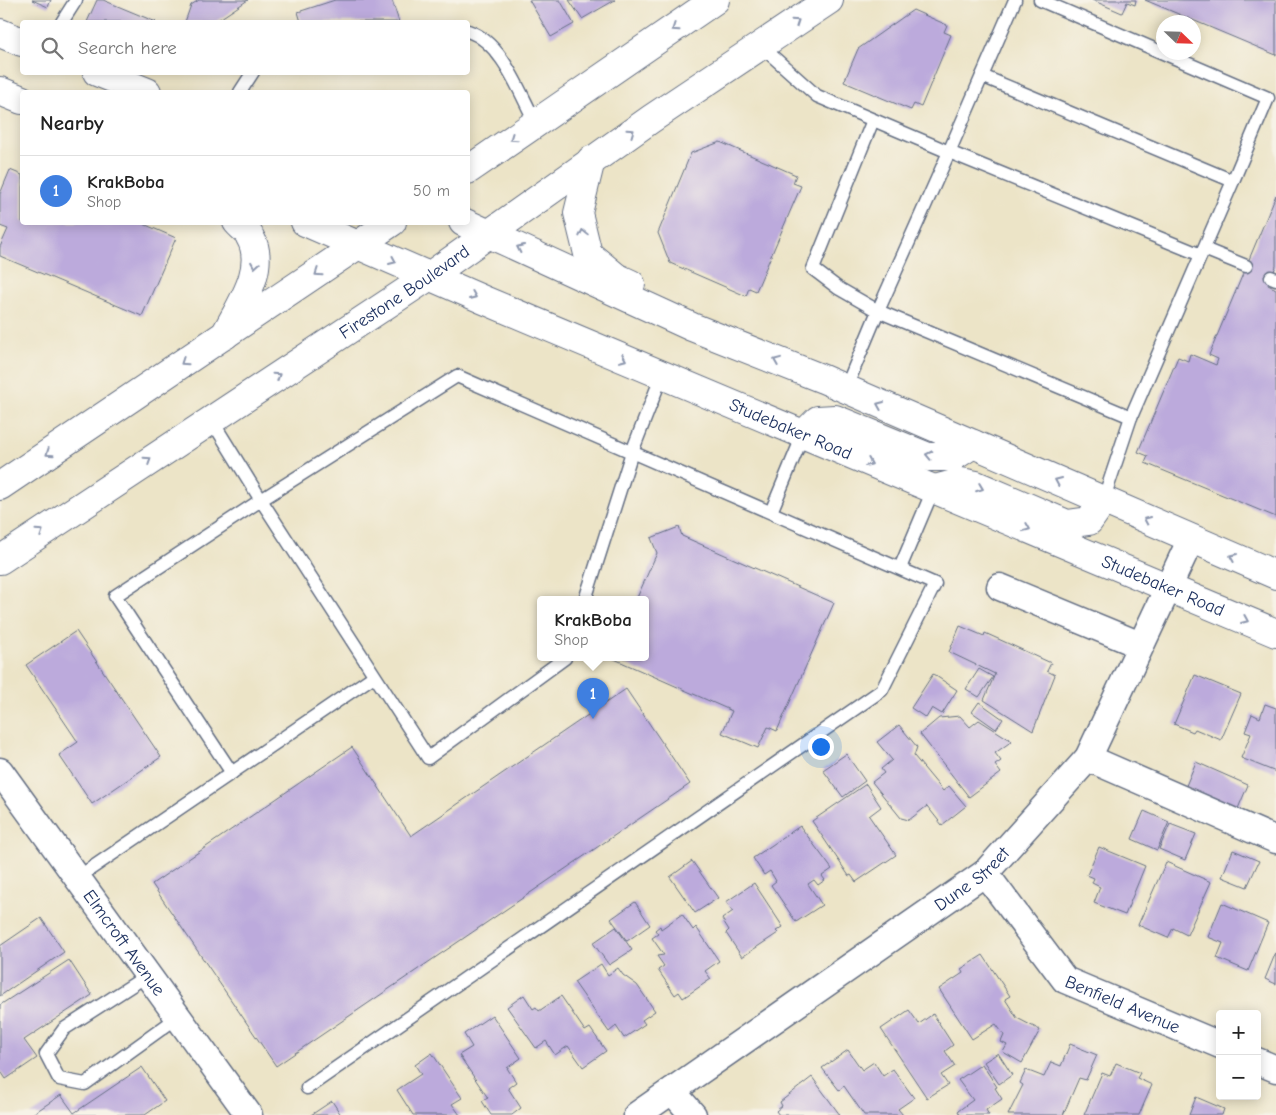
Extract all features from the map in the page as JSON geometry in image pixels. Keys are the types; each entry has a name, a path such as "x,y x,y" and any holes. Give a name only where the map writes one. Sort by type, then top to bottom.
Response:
{"main road":[{"path":"470,169 715,0"},
{"name":"Firestone Boulevard","path":"0,560 428,276 475,228 592,160 829,0"},
{"path":"0,33 20,41"},
{"path":"105,75 142,90"},
{"path":"0,92 20,99"},
{"path":"592,160 578,213 588,254 616,277 684,308 692,327"},
{"path":"225,335 252,281 256,256 250,236 240,225"},
{"name":"Studebaker Road","path":"312,225 662,376 1168,586 1276,634"},
{"path":"0,486 388,225"},
{"path":"475,228 692,327 846,390 1276,575"},
{"path":"803,435 818,420 835,419 928,457 953,457 973,444"},
{"path":"933,490 962,482 976,485 1066,524 1089,521 1103,500"}],"street":[{"name":"Dune Street","path":"636,1115 985,872 1088,758 1191,539"},
{"path":"1000,588 1140,645"},
{"path":"1088,758 1276,840"},
{"name":"Elmcroft Avenue","path":"0,771 249,1115"},
{"name":"Benfield Avenue","path":"985,872 1065,980 1216,1044"},
{"path":"1261,1063 1276,1069"},
{"path":"672,1091 693,1115"}],"lane":[{"path":"63,20 76,0"},
{"path":"846,390 878,311 1015,0"},
{"path":"1040,0 1268,98 1131,417 1103,500"},
{"path":"470,32 486,40 505,65 536,122"},
{"path":"761,46 817,96 949,152 1202,252 1246,266"},
{"path":"241,90 251,75"},
{"path":"982,76 1233,181"},
{"path":"873,120 814,269 838,288 878,311 1131,417"},
{"path":"232,772 115,596 261,500 457,376 935,584 882,690 308,1088"},
{"path":"586,596 632,452 662,376"},
{"path":"211,419 261,500 428,758 561,661"},
{"path":"771,512 803,435"},
{"path":"900,568 933,490"},
{"path":"77,878 374,676"},
{"path":"148,975 64,1029 46,1054 59,1079 85,1084 178,1017"}],"building":[{"path":"32,0 51,0 48,7"},
{"path":"97,0 103,0 151,20 88,20"},
{"path":"199,0 248,0 218,20 186,20 191,5"},
{"path":"335,0 392,0 398,20 300,20 298,12"},
{"path":"529,0 560,0 574,24 551,37"},
{"path":"569,0 615,0 582,19"},
{"path":"1092,0 1136,0 1135,5 1127,2 1122,13"},
{"path":"1145,0 1276,0 1276,55 1201,24 1201,15 1181,15"},
{"path":"913,10 947,25 944,32 951,35 921,107 914,104 911,110 844,82 858,49"},
{"path":"720,142 796,175 793,183 801,186 756,291 749,288 746,296 670,263 658,233 691,153"},
{"path":"10,170 20,174 20,225 146,225 176,238 142,316 0,256 0,247 8,229 0,226 0,194"},
{"path":"1276,195 1276,266 1268,285 1276,289 1276,517 1145,463 1148,456 1138,452 1178,357 1188,361 1190,354 1216,365 1218,359 1209,355"},
{"path":"679,527 682,536 834,603 777,731 768,727 758,748 722,733 732,711 619,661 649,661 649,596 638,596 657,553 651,538"},
{"path":"960,626 984,636 985,633 1051,663 1047,671 1055,675 1033,731 984,700 995,674 949,652"},
{"path":"76,631 161,757 92,804 59,755 78,742 26,665"},
{"path":"979,669 993,677 979,697 966,689"},
{"path":"933,674 957,690 942,714 932,708 926,718 911,708"},
{"path":"1195,675 1241,694 1221,740 1195,729 1193,732 1174,724"},
{"path":"626,689 690,784 276,1066 152,884 352,747 411,836"},
{"path":"979,702 1003,719 996,729 972,712"},
{"path":"1265,704 1276,708 1276,772 1241,758 1251,734 1245,732 1252,714 1260,718"},
{"path":"960,716 970,727 979,720 1012,741 995,753 1001,761 995,765 1001,773 969,797 920,734 939,718"},
{"path":"899,725 917,747 914,756 943,791 949,786 966,806 942,825 927,806 909,820 901,818 872,782 884,773 881,769 892,760 877,742"},
{"path":"846,754 865,781 843,797 823,770"},
{"path":"1196,762 1248,785 1237,811 1185,788"},
{"path":"866,784 881,807 869,816 896,855 856,882 851,875 849,876 812,821"},
{"path":"1144,811 1169,822 1157,850 1132,839"},
{"path":"1170,824 1196,834 1185,860 1159,849"},
{"path":"800,826 832,869 822,876 825,880 818,885 814,880 808,884 822,905 796,922 771,885 776,881 770,871 764,875 753,858"},
{"path":"1099,847 1145,866 1125,915 1094,903 1100,887 1092,883 1094,878 1087,875"},
{"path":"1233,850 1259,861 1247,887 1222,877"},
{"path":"692,861 718,898 695,913 670,877"},
{"path":"1166,862 1211,882 1187,935 1173,928 1168,938 1138,925"},
{"path":"754,883 783,927 776,931 778,933 742,957 726,933 729,930 722,919 733,911 726,902"},
{"path":"635,902 650,925 627,941 611,919"},
{"path":"1222,903 1268,923 1248,971 1217,958 1223,943 1208,937"},
{"path":"682,914 693,930 696,927 719,961 705,971 711,979 683,998 679,992 675,995 658,970 664,966 657,956 664,955 652,938 658,934 655,930 660,926 661,929"},
{"path":"41,918 64,952 0,996 0,946"},
{"path":"616,927 632,950 609,965 593,943"},
{"path":"1276,952 1276,984 1265,979"},
{"path":"983,955 1010,996 1005,999 1017,1018 1040,1030 1022,1063 1003,1052 1007,1045 1001,1042 1004,1035 996,1024 972,1039 939,989 963,973 961,969"},
{"path":"69,960 92,995 24,1040 37,1058 6,1079 0,1070 0,1005"},
{"path":"601,964 608,975 618,968 623,975 637,985 655,1011 642,1020 645,1024 624,1038 616,1026 609,1032 574,982"},
{"path":"524,995 533,1009 536,1007 539,1011 561,996 585,1031 590,1028 606,1051 583,1067 568,1046 555,1055 546,1041 536,1048 507,1007"},
{"path":"909,1010 919,1024 933,1014 953,1045 945,1051 955,1066 941,1075 948,1085 927,1098 881,1029"},
{"path":"492,1015 521,1058 507,1068 516,1082 508,1088 521,1108 512,1115 491,1115 482,1101 488,1098 459,1055 472,1047 464,1034"},
{"path":"1070,1044 1097,1055 1086,1080 1079,1078 1063,1115 1008,1115 1023,1085 1020,1083 1026,1070 1044,1077 1051,1062 1061,1066"},
{"path":"848,1050 862,1070 874,1062 883,1076 893,1069 914,1098 898,1109 903,1115 864,1115 844,1086 839,1090 822,1068"},
{"path":"432,1053 462,1098 452,1104 460,1115 413,1115 397,1090 421,1074 415,1065"},
{"path":"998,1053 1012,1075 999,1084 984,1062"},
{"path":"1116,1063 1140,1073 1137,1078 1152,1085 1139,1115 1084,1115 1102,1073 1110,1076"},
{"path":"982,1064 997,1087 995,1088 1002,1099 986,1110 989,1115 960,1115 958,1111 973,1100 958,1080"},
{"path":"142,1067 165,1101 145,1115 31,1115 61,1095 74,1113"},
{"path":"812,1077 840,1115 779,1115 776,1111 782,1106 780,1102"},
{"path":"1196,1097 1224,1109 1222,1115 1189,1115"},
{"path":"332,1101 341,1115 311,1115"}],"place":[{"name":"KrakBoba","path":"593,719"}]}
